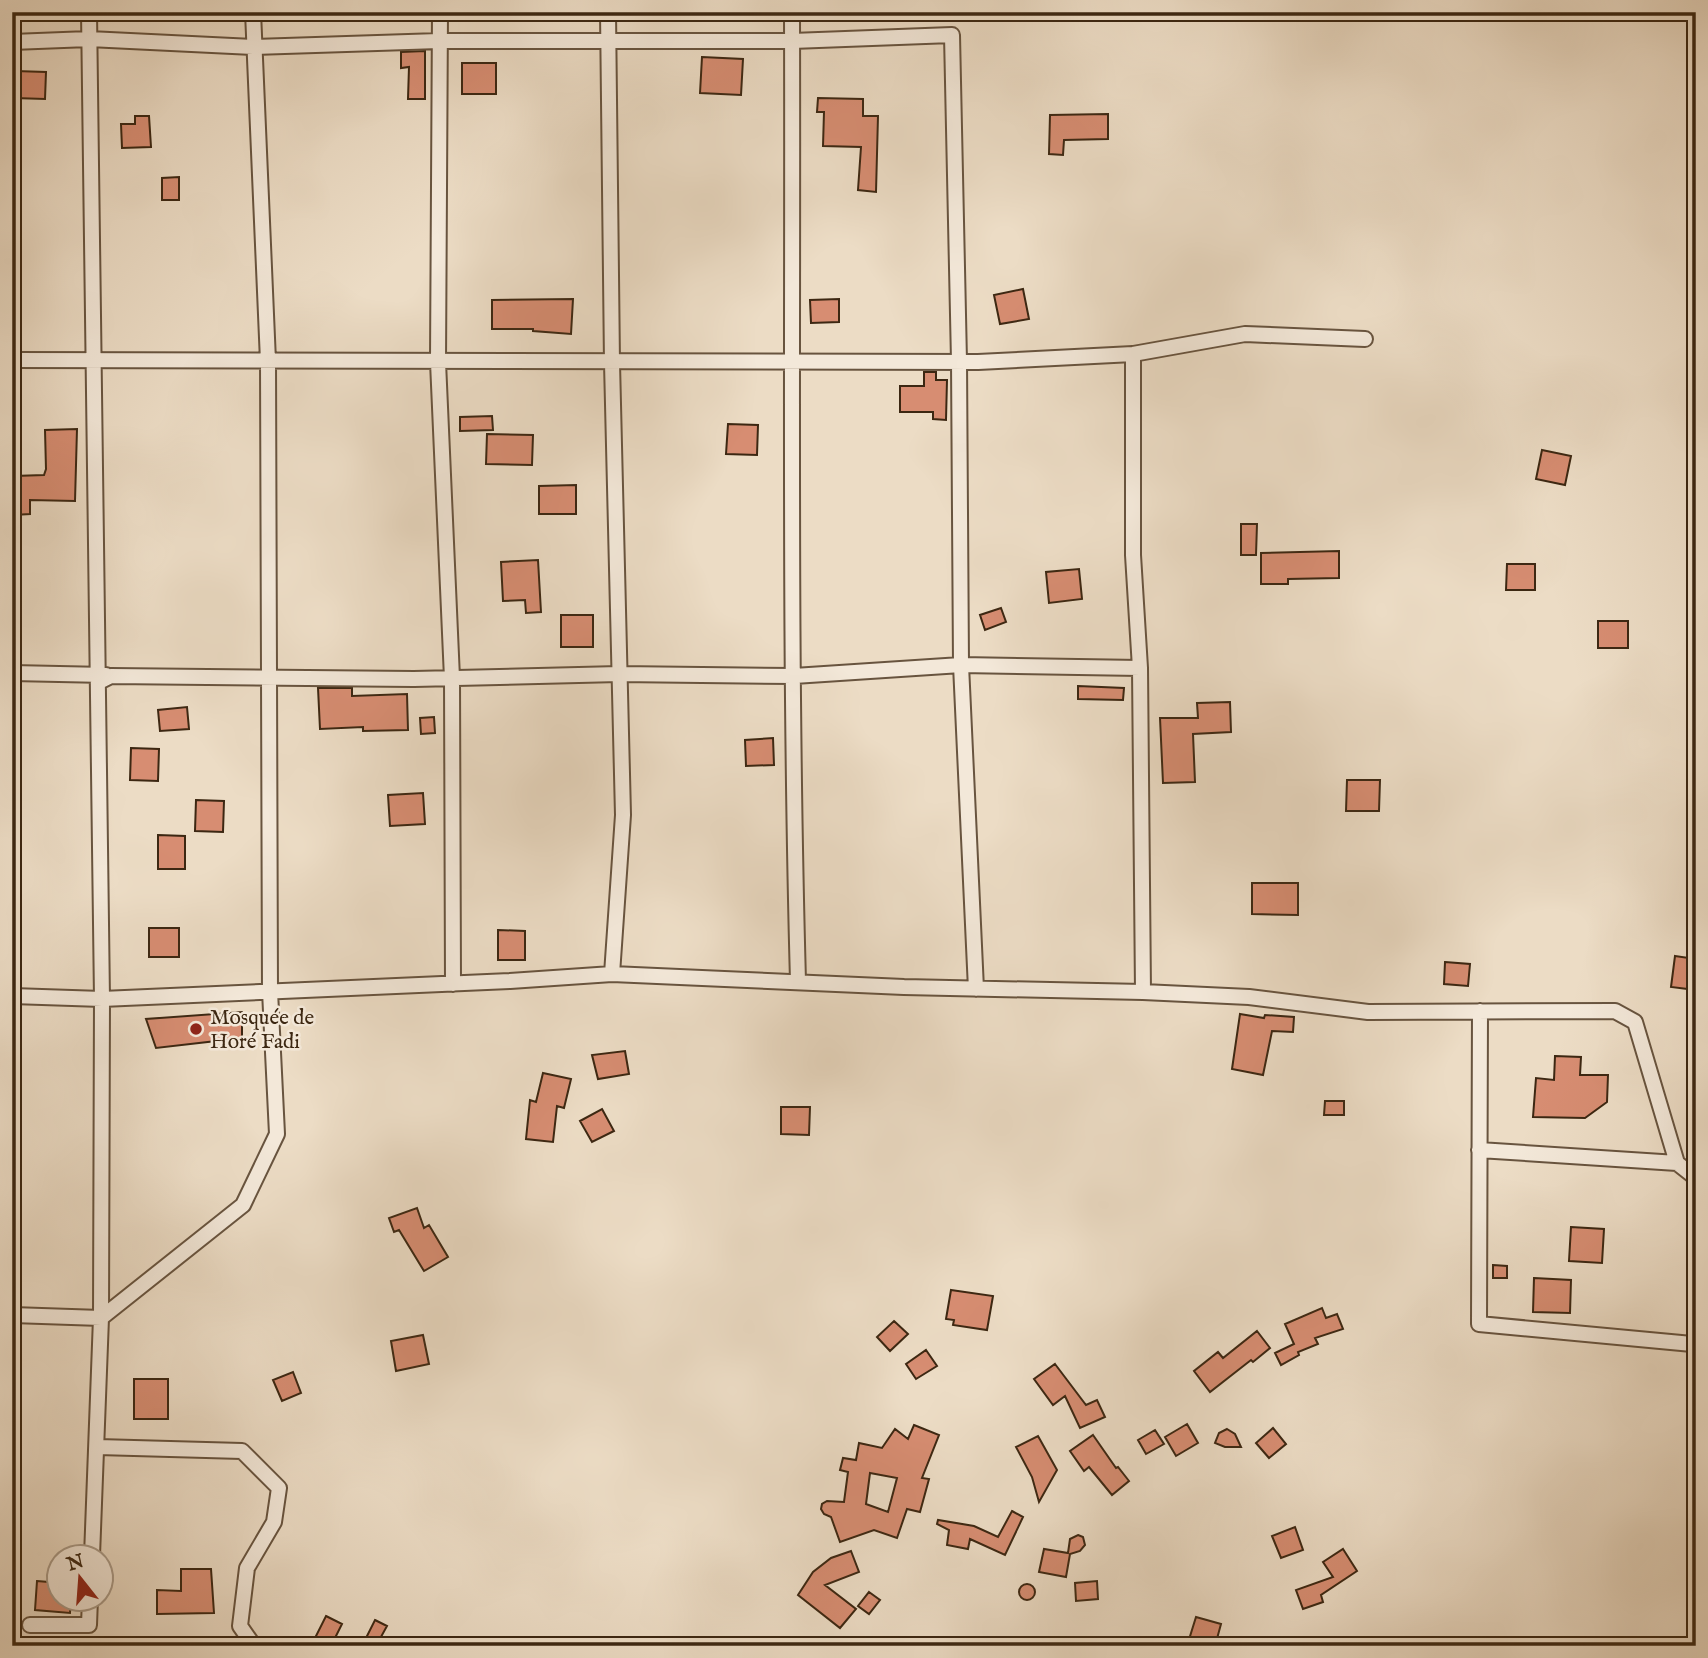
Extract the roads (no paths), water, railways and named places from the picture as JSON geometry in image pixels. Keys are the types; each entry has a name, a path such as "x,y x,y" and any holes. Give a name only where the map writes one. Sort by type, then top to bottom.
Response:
{"street":[{"path":"89,12 95,593 103,677 101,1318 93,1542"},
{"path":"12,1315 101,1318 243,1205 277,1134 270,991 268,361 253,12"},
{"path":"439,12 438,362 452,678 453,984"},
{"path":"608,12 612,363 623,815 612,974"},
{"path":"792,12 791,361 798,981"},
{"path":"12,42 89,39 253,47 439,41 792,41 952,35 959,361 961,666 976,989"},
{"path":"12,360 612,363 959,361 1133,354 1245,334 1365,339"},
{"path":"1133,354 1133,555 1140,668 1143,992"},
{"path":"12,673 103,677 452,678 620,674 794,676 961,666 1140,668"},
{"path":"12,996 102,999 453,984 612,974 1249,997 1368,1012 1615,1011 1635,1022 1676,1163"},
{"path":"1480,1012 1479,1324 1696,1342"},
{"path":"1479,1150 1676,1163 1696,1178"},
{"path":"98,1447 242,1451 279,1488 274,1522 247,1568 240,1626 254,1646"},
{"path":"30,1625 89,1625 89,1612"}],"place":[{"name":"Mosquée de Horé Fadi","path":"196,1029"}]}
